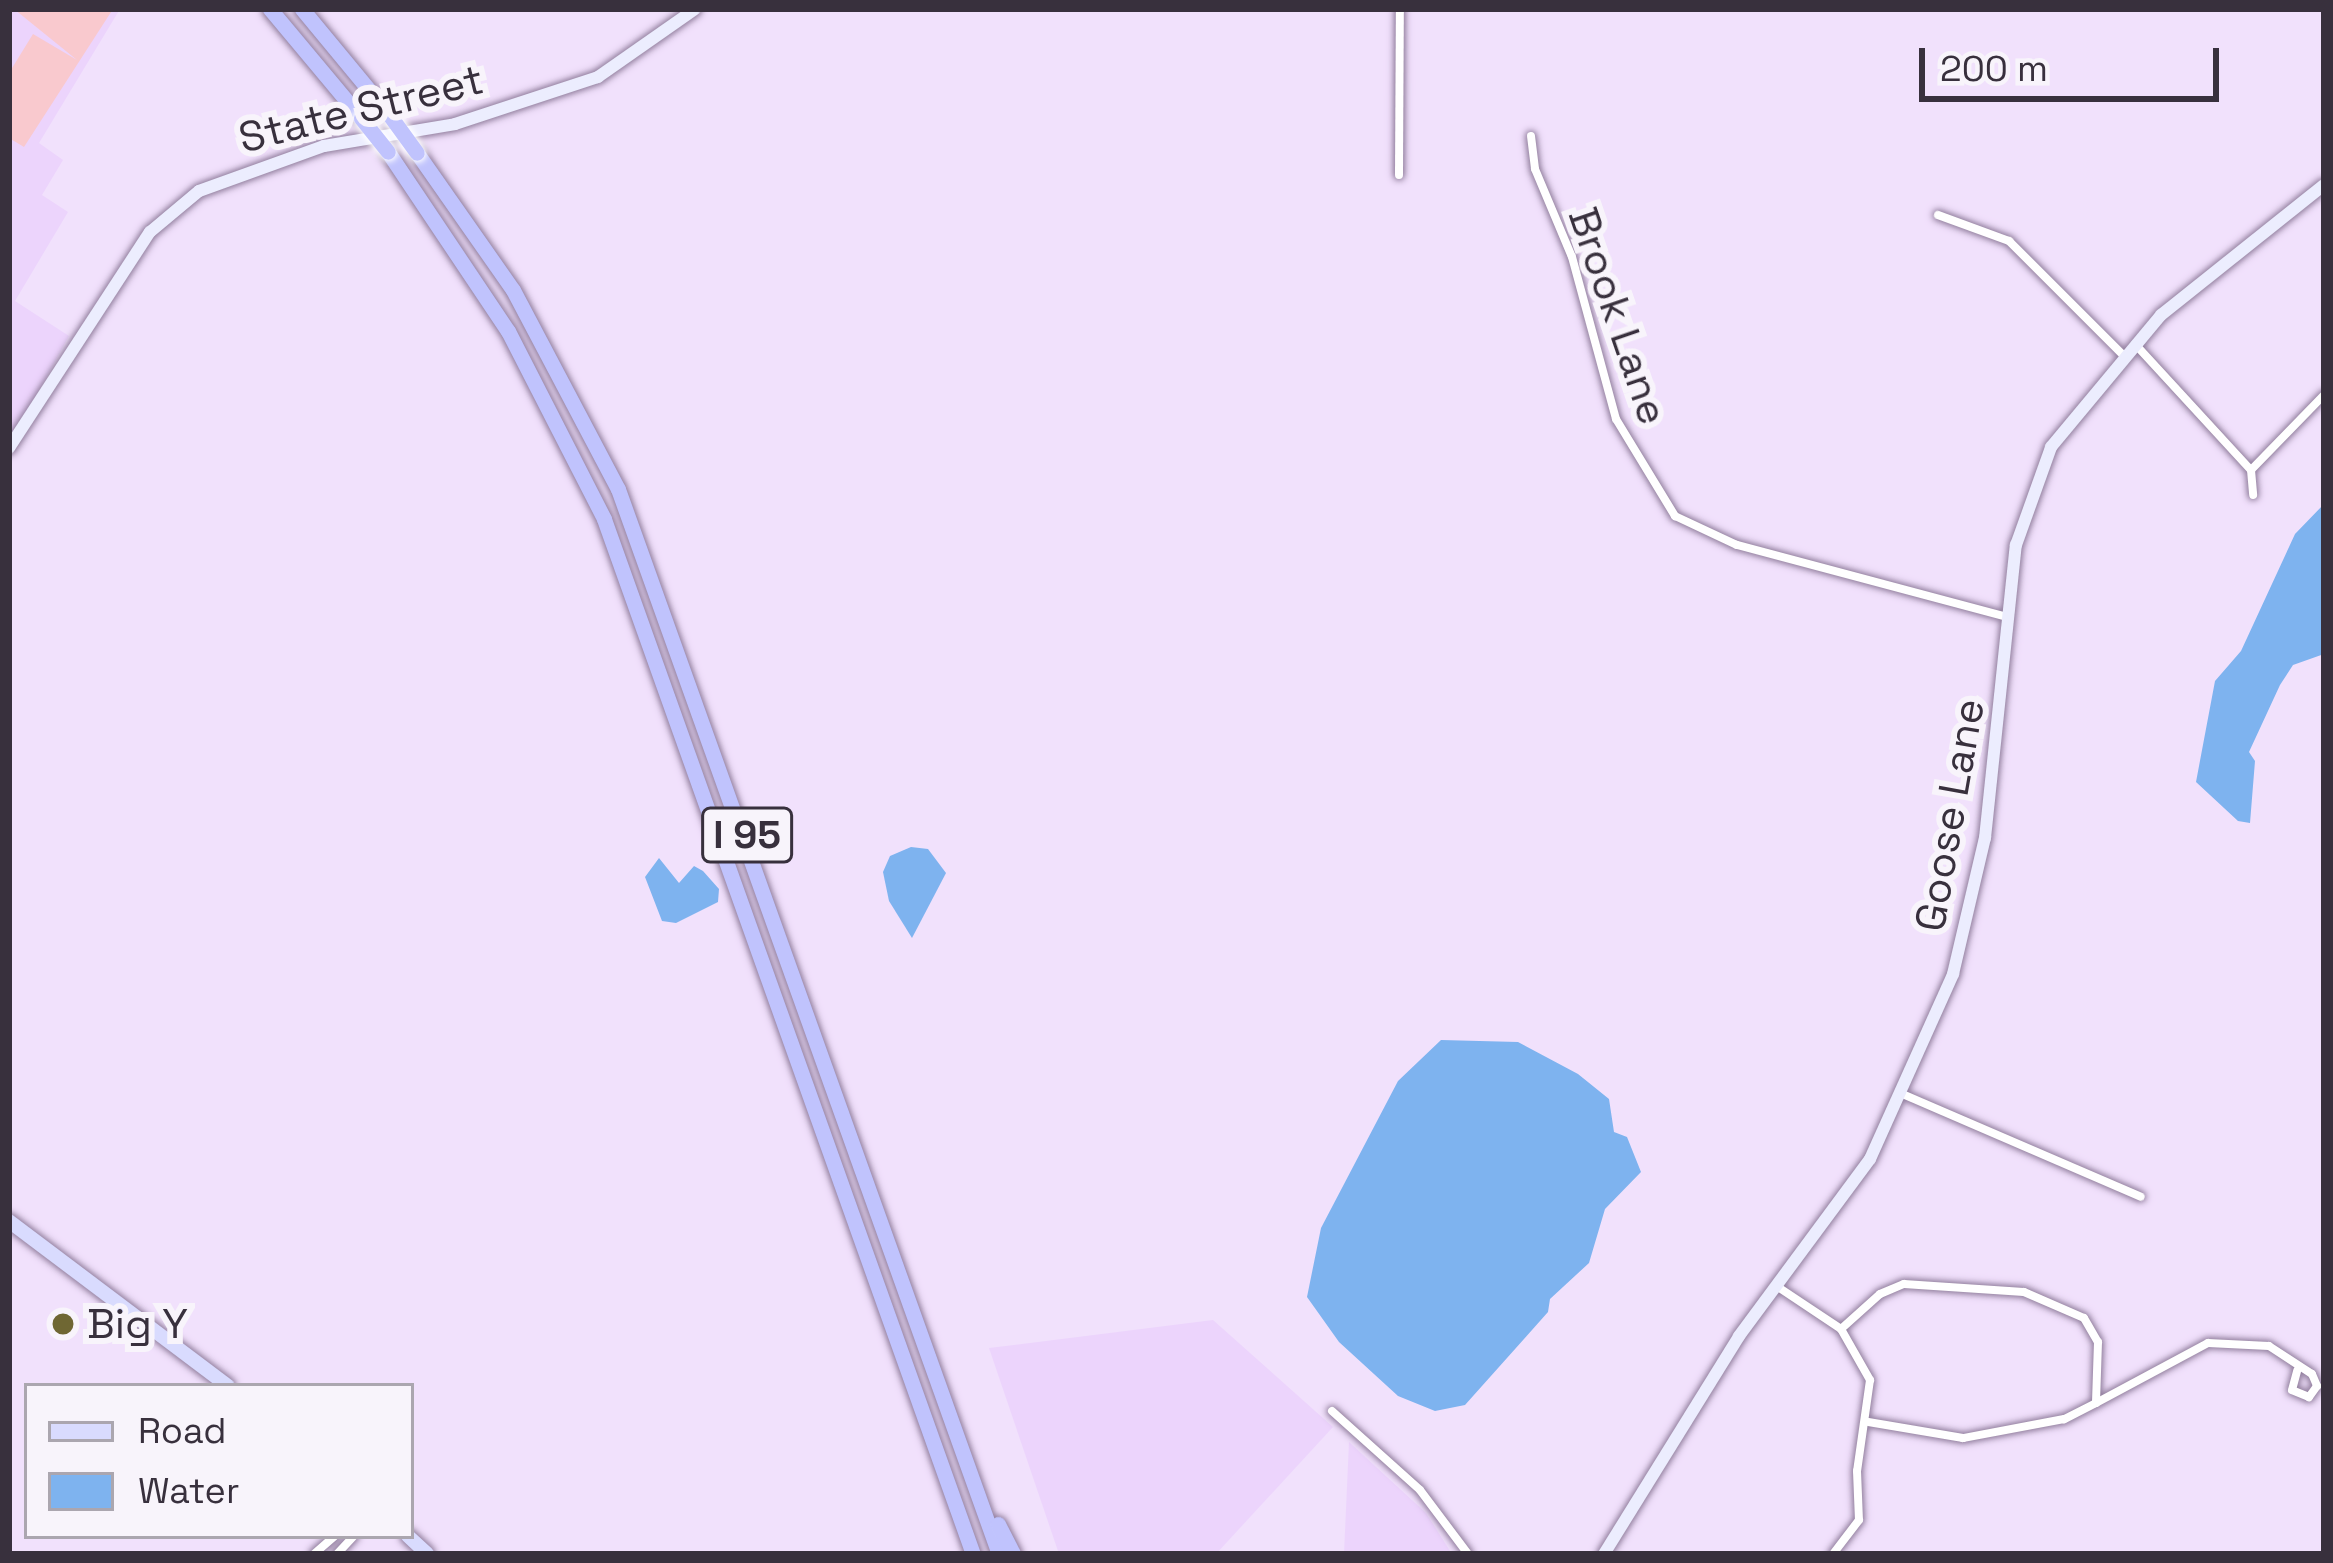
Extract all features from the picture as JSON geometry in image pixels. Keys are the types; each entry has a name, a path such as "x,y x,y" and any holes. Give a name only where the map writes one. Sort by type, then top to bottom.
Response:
{"highway":[{"name":"I 95","path":"270,9 388,152 508,331 604,519 973,1554"},
{"name":"I 95","path":"302,9 388,113 513,290 626,508 999,1554"},
{"path":"946,1407 1013,1554"}],"main road":[{"path":"9,1221 224,1383"}],"street":[{"name":"State Street","path":"9,448 150,232 199,191 324,146 455,124 598,77 695,9"},
{"path":"1399,175 1400,9"},
{"name":"Brook Lane","path":"1532,136 1535,169 1572,257 1616,418 1675,516 1755,550 2008,617"},
{"name":"Goose Lane","path":"1604,1554 1739,1336 1870,1160 1972,914 2006,694 2008,617 2028,492 2051,447 2123,355 2201,278 2324,185"},
{"path":"1938,214 2009,241 2123,355"},
{"path":"2134,343 2251,470 2253,495"},
{"path":"2251,470 2324,395"},
{"path":"1899,1093 2141,1197"},
{"path":"1841,1330 1880,1294 1904,1284 2024,1292 2064,1307 2093,1330 2096,1403"},
{"path":"1778,1288 1841,1330 1870,1380 1868,1422 1857,1471 1859,1520 1833,1554"},
{"path":"1868,1422 1963,1438 2042,1426 2096,1403 2207,1343 2269,1346 2297,1371"},
{"path":"1332,1411 1420,1490 1468,1554"}],"shaded area":[{"path":"9,9 120,9 39,143 63,160 42,195 68,212 15,301 69,336 9,444"},
{"path":"14,9 113,9 24,147 9,138 9,73 33,34 77,60"},
{"path":"1213,1320 1333,1427 1216,1554 1059,1554 989,1348"},
{"path":"1349,1442 1426,1513 1452,1554 1344,1554"}],"water":[{"path":"2324,504 2324,654 2293,665 2280,685 2249,752 2255,761 2250,823 2238,821 2196,782 2215,681 2241,651 2295,534"},
{"path":"911,847 928,849 946,873 912,938 889,901 883,872 890,856"},
{"path":"659,858 679,883 694,866 703,871 719,889 718,902 676,923 662,921 645,877"},
{"path":"1441,1040 1518,1042 1578,1074 1609,1099 1614,1132 1627,1137 1641,1172 1605,1209 1589,1263 1550,1299 1548,1312 1465,1405 1435,1411 1398,1396 1339,1342 1307,1297 1321,1228 1398,1081"}],"place":[{"name":"Big Y","path":"63,1324"}]}
